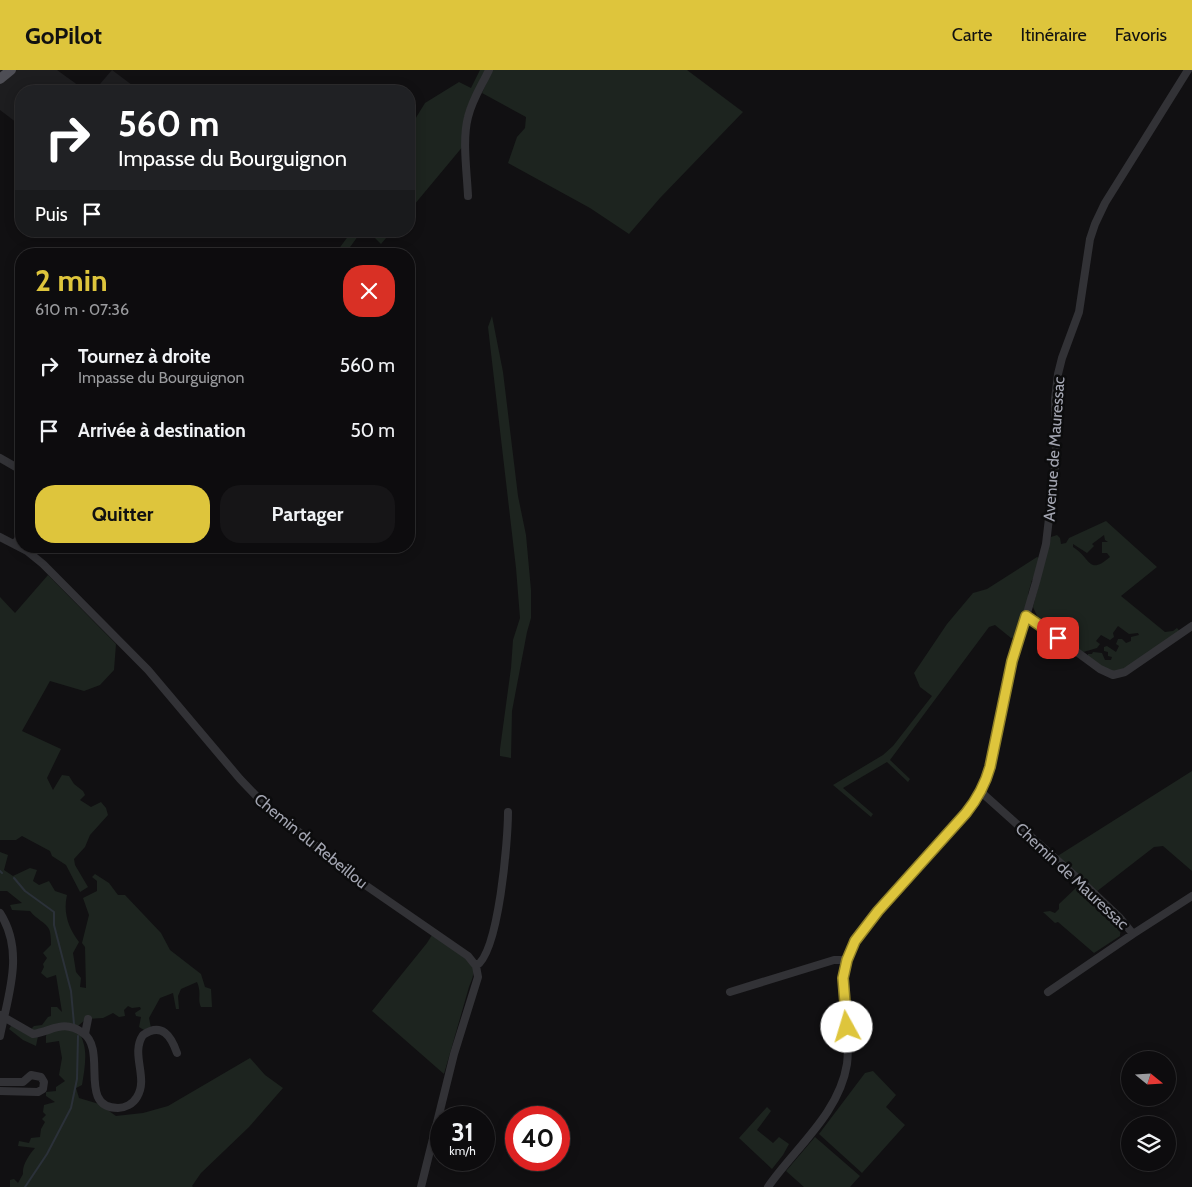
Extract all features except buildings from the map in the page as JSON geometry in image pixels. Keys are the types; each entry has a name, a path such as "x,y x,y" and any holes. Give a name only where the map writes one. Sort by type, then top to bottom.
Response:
{"main road":[{"path":"0,79 10,70"}],"street":[{"path":"468,196 466,137 468,118 472,104 490,70"},
{"name":"Avenue de Mauressac","path":"768,1187 824,1116 836,1097 844,1076 848,1042 843,990 847,960 855,941 869,922 966,813 981,792 990,767 1012,661 1044,550 1056,458 1055,399 1057,380 1062,358 1079,312 1090,239 1105,203 1188,70"},
{"path":"0,458 15,467"},
{"name":"Chemin du Rebeillou","path":"0,537 15,544"},
{"name":"Chemin du Rebeillou","path":"29,553 43,564 148,670 261,802 353,877 462,951 476,966"},
{"path":"1026,616 1100,669 1112,675 1125,672 1192,626"},
{"name":"Chemin de Mauressac","path":"981,792 1084,884 1120,918 1133,934 1192,896"},
{"path":"421,1187 454,1054 478,977 476,966 483,961 493,934 506,856 508,812"},
{"path":"0,913 8,927 14,951 11,986 2,1017 0,1036"},
{"path":"1048,992 1133,934"},
{"path":"730,992 834,960 847,960"},
{"path":"2,1017 33,1034 63,1026 73,1028 85,1034 94,1047 94,1085 97,1096 104,1104 116,1108 127,1106 140,1092 141,1079 138,1046 143,1034 154,1030 165,1032 173,1042 177,1053"},
{"path":"85,1034 88,1019"},
{"path":"0,1082 23,1082 32,1075 41,1077 44,1082 43,1089 38,1092 0,1091"}],"shaded area":[{"path":"0,70 57,70 78,85 15,85 15,121 0,110"},
{"path":"112,70 132,85 99,85"},
{"path":"480,70 486,70 466,110 464,145 415,204 415,119 425,103 459,82 471,88"},
{"path":"492,70 687,70 743,112 660,198 629,234 590,208 508,163 517,137 525,128 526,117 482,93"},
{"path":"348,237 357,237 349,248 339,248"},
{"path":"374,237 387,237 381,244"},
{"path":"492,316 503,372 518,496 526,535 531,590 531,618 512,711 511,758 500,756 500,749 513,640 520,618 488,327"},
{"path":"1106,521 1157,567 1121,596 1165,632 1173,631 1177,628 1181,633 1128,668 1112,674 1088,658 1088,654 1093,652 1102,653 1105,660 1111,660 1112,657 1108,656 1108,652 1104,651 1104,647 1107,646 1116,652 1119,646 1116,644 1118,639 1122,639 1126,643 1131,641 1131,637 1139,635 1138,633 1129,634 1118,626 1113,633 1114,637 1110,640 1101,635 1096,641 1100,644 1097,648 1080,653 1038,618 1033,607 1051,537 1057,535 1060,538 1061,544 1066,543 1069,538","holes":["1104,535 1105,540 1108,542 1102,542 1102,553 1107,553 1110,557 1097,565 1090,563 1073,547 1073,544 1087,553 1094,546 1092,544"]},
{"path":"1037,557 1041,559 1039,572 1032,580 1028,594 1029,599 1020,619 1020,629 1017,637 1011,638 995,625 989,627 890,760 910,779 908,782 887,762 843,788 873,814 871,817 833,785 883,755 893,746 932,696 920,687 914,673 947,624 973,593 987,589"},
{"path":"48,575 116,644 114,670 100,685 84,691 50,681 22,731 61,749 47,778 53,790 62,775 69,776 85,795 80,800 91,807 101,802 106,808 108,815 90,835 85,847 74,859 75,865 88,887 80,892 66,865 52,856 50,851 22,836 16,840 0,840 0,597 15,613"},
{"path":"1192,771 1192,871 1163,846 1154,847 1096,892 1056,857"},
{"path":"0,852 8,855 4,870 13,876 30,868 37,870 33,881 39,885 49,881 55,891 67,895 67,920 79,942 73,953 76,972 81,978 80,987 86,988 85,947 82,943 89,915 83,898 97,891 97,881 92,877 95,874 109,883 118,895 125,895 161,933 170,950 201,974 205,987 211,989 212,1007 201,1007 197,982 181,989 178,996 179,1009 176,1009 173,993 160,998 149,1018 151,1028 144,1030 139,1027 141,1017 136,1016 135,1013 141,1009 140,1007 132,1008 128,1006 124,1010 125,1016 119,1017 113,1013 103,1018 86,1019 78,1026 85,1055 82,1085 76,1088 79,1098 99,1104 116,1116 143,1113 168,1106 250,1058 265,1075 283,1088 249,1127 201,1173 193,1187 10,1187 10,1180 14,1179 18,1183 23,1174 26,1160 35,1148 18,1146 19,1141 29,1143 31,1138 40,1137 41,1129 45,1122 42,1119 46,1115 43,1112 44,1105 55,1102 46,1096 46,1092 56,1091 56,1087 65,1081 59,1075 62,1058 59,1041 46,1043 49,1026 39,1031 36,1046 23,1040 9,1029 11,1026 19,1026 29,1031 34,1026 42,1025 51,1016 51,1007 57,1007 62,1012 56,975 47,978 41,973 47,958 43,953 51,945 50,931 30,911 12,910 10,905 22,903 7,891 0,891"},
{"path":"1079,885 1121,925 1120,936 1094,953 1058,922 1055,923 1043,912 1050,911 1055,913 1059,909 1059,904"},
{"path":"432,935 461,954 473,968 472,978 444,1074 372,1011"},
{"path":"873,1071 896,1095 886,1107 905,1125 862,1173 819,1134 865,1073"},
{"path":"767,1107 771,1111 757,1130 773,1143 779,1137 789,1144 772,1169 739,1138"},
{"path":"815,1137 860,1176 850,1187 804,1187 786,1171"}],"waterway":[{"path":"14,878 25,891 54,912 54,925 71,991 74,1024"},
{"path":"25,1187 47,1154 71,1108 77,1079 78,1036"}],"route":[{"path":"847,1027 843,978 844,968 855,941 878,911 966,813 985,784 1012,661 1026,616 1058,638"}]}
